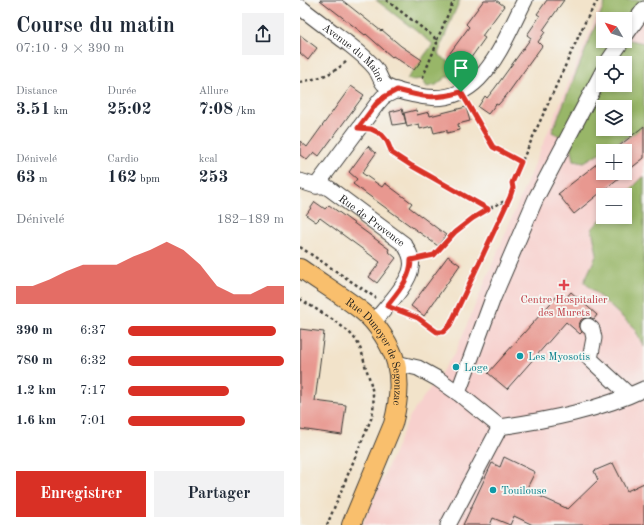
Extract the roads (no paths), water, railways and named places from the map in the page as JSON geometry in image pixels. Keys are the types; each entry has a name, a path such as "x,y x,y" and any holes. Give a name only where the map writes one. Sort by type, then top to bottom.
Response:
{"main road":[{"name":"Rue Dunoyer de Segonzac","path":"300,268 364,312 374,322 384,338 396,363 398,388 397,407 393,424 351,525"}],"street":[{"name":"Avenue du Maine","path":"300,7 357,51 376,68 384,84 397,90 420,96 445,97 461,92 475,83 487,71 525,0"},
{"path":"632,26 644,9"},
{"path":"458,393 493,298 536,198 596,85"},
{"path":"316,186 376,104 384,97 397,90"},
{"name":"Rue de Provence","path":"300,181 316,186 325,186 330,189 404,244 410,252 411,268 409,274 400,290 374,322"},
{"path":"588,326 592,329 594,338 590,359 629,395"},
{"path":"396,363 418,368 458,393 500,427 540,421 610,402 644,389"},
{"path":"448,525 500,427"}],"place":[{"name":"Centre Hospitalier des Murets","path":"564,285"},
{"name":"Les Myosotis","path":"520,356"},
{"name":"Loge","path":"456,367"},
{"name":"Touilouse","path":"493,490"}]}
